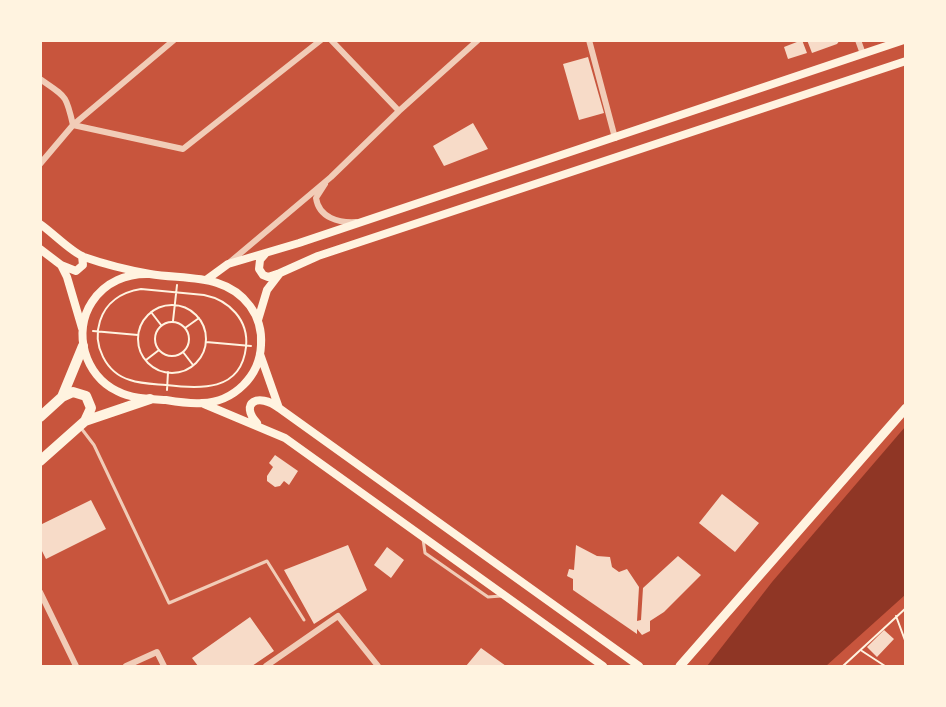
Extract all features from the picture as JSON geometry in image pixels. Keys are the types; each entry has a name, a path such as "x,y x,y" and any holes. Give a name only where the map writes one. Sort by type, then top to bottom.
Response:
{"highway":[{"path":"62,397 83,346"},
{"path":"40,417 62,397 73,392 86,396 91,408 82,424 40,460"},
{"path":"82,424 150,399"}],"main road":[{"path":"206,280 228,264 362,222 904,40"},
{"path":"266,253 260,260 259,269 263,275 268,277 318,256 906,61"},
{"path":"40,224 82,256 150,274 206,280 228,286 237,292 253,309 258,320 261,331 261,351 279,408"},
{"path":"40,249 61,265 76,271 82,265 82,256"},
{"path":"61,265 70,287 82,330 83,346 91,368 106,385 126,395 204,404 215,402 236,392 252,375 261,351"},
{"path":"258,320 267,290 280,273"},
{"path":"82,330 90,305 108,285 128,276 150,274"},
{"path":"260,427 251,417 250,410 256,400 263,399 279,408 639,666"},
{"path":"204,404 285,438 603,666"},
{"path":"680,666 906,408"}],"street":[{"path":"40,164 73,125 174,40"},
{"path":"73,125 183,149 321,40"},
{"path":"331,40 399,111"},
{"path":"228,264 331,177 399,111 478,40"},
{"path":"589,40 615,138"},
{"path":"858,40 863,54"},
{"path":"40,79 64,96 68,102 73,125"},
{"path":"331,177 316,198 319,208 327,216 340,221 362,222"},
{"path":"40,592 76,666"},
{"path":"266,666 338,616 378,666"},
{"path":"126,666 157,652 164,666"},
{"path":"278,658 282,666"}],"lane":[{"path":"82,424 170,603 267,561 304,620"}],"path":[{"path":"173,321 178,277"},
{"path":"141,289 176,292 213,297 228,304 243,325 246,346 239,367 219,384 203,388 131,381 116,373 100,352 98,332 105,310 117,298 124,293 141,289"},
{"path":"175,305 190,309 198,318 204,327 206,342 201,357 193,365 183,371 168,372 154,368 146,360 140,350 138,335 143,320 151,312 160,306 175,305"},
{"path":"151,312 161,325"},
{"path":"185,328 198,318"},
{"path":"173,321 185,328 189,340 183,352 170,356 159,350 154,337 161,325 173,321"},
{"path":"82,330 138,335"},
{"path":"206,342 246,346 261,351"},
{"path":"146,360 159,350"},
{"path":"183,352 193,365"},
{"path":"166,400 168,372"},
{"path":"843,666 862,651 906,608"},
{"path":"896,616 906,643"},
{"path":"862,651 885,666"},
{"path":"875,666 878,662"}],"shaded area":[{"path":"905,427 905,595 826,666 707,666 772,582"}],"building":[{"path":"802,40 807,53 788,59 784,47"},
{"path":"807,40 840,40 837,44 812,53"},
{"path":"588,57 604,113 579,120 563,64"},
{"path":"473,123 488,149 444,166 433,146"},
{"path":"275,455 298,471 289,485 284,481 280,486 275,487 267,481 267,476 273,467 269,463"},
{"path":"722,494 759,523 735,552 699,523"},
{"path":"91,500 106,529 46,559 40,547 40,525"},
{"path":"348,545 367,590 314,624 284,570"},
{"path":"576,545 597,556 610,557 612,567 619,572 627,569 639,587 637,621 641,620 643,588 678,556 701,575 664,612 650,621 650,631 642,635 637,629 637,634 573,590 573,579 567,576 569,569 574,570"},
{"path":"387,547 404,560 391,578 374,565"},
{"path":"250,617 274,651 252,666 198,666 192,658"},
{"path":"884,630 894,639 877,657 867,647"},
{"path":"481,648 506,666 466,666"}]}
